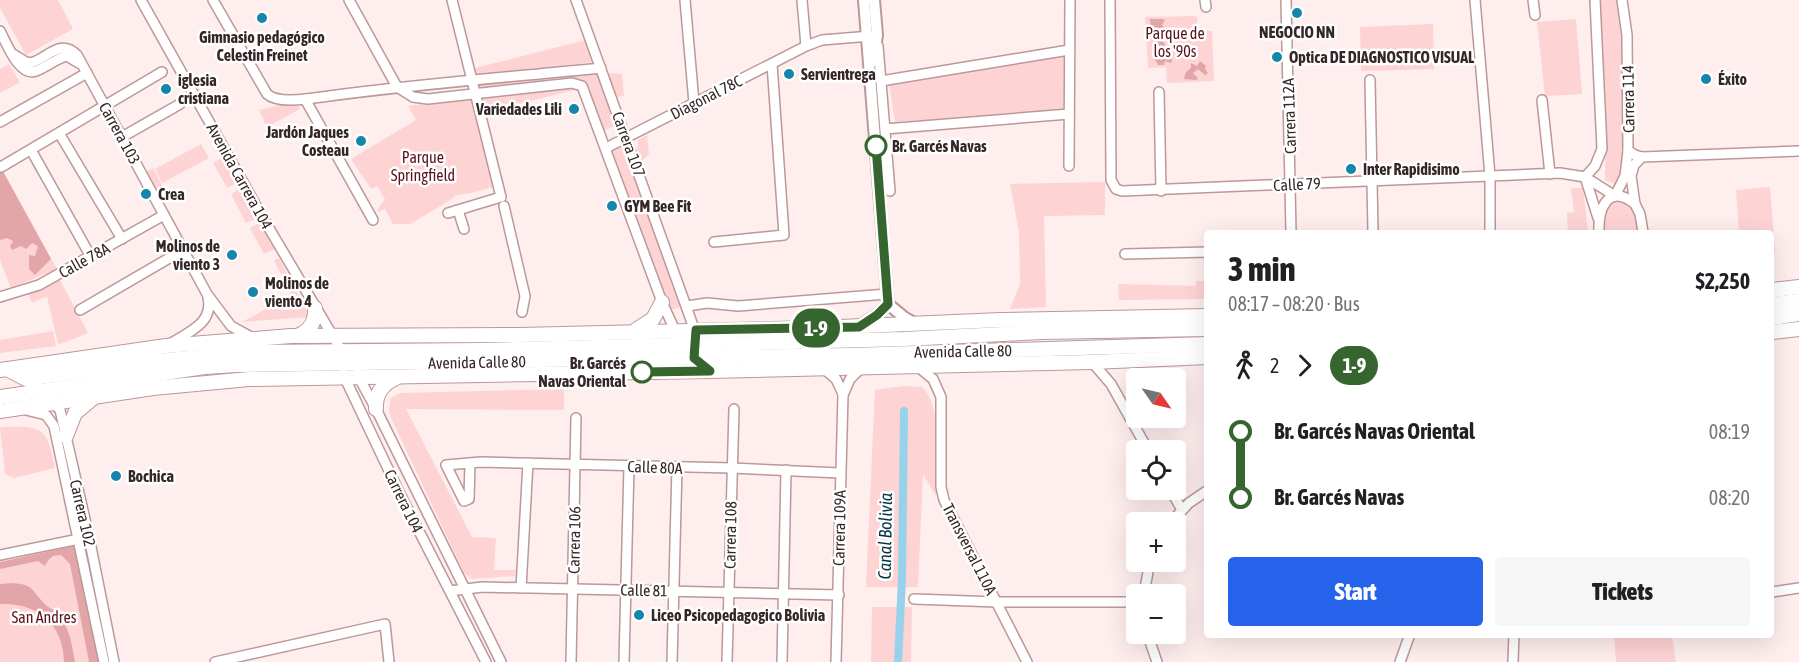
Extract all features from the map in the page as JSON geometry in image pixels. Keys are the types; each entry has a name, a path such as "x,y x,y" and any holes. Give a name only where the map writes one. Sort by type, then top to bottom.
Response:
{"highway":[{"path":"1774,290 1799,287"},
{"path":"1774,304 1799,301"},
{"path":"632,331 653,319 662,302"},
{"path":"291,336 303,334 311,326 315,319 315,308"},
{"path":"1774,318 1799,314"},
{"name":"Avenida Calle 80","path":"3,369 166,346 291,336 519,335 674,330 692,344 816,328 1204,316"},
{"path":"816,328 838,341"},
{"name":"Avenida Calle 80","path":"0,411 342,361 497,349 1204,329"},
{"path":"1774,332 1799,329"},
{"path":"497,349 519,335"},
{"name":"Avenida Calle 80","path":"0,397 205,367 692,344 1204,344"},
{"name":"Avenida Calle 80","path":"3,369 26,379 220,354 342,361 359,377 710,371 1204,357"},
{"path":"376,409 380,389 386,383 401,377"},
{"path":"66,436 75,413 96,396"}],"main road":[{"path":"859,327 877,315 887,299 880,130 872,36 864,0"},
{"path":"872,36 874,0"},
{"path":"887,299 904,318 916,324"}],"street":[{"name":"Avenida Carrera 104","path":"141,0 332,336"},
{"path":"213,0 270,98 275,100 305,99 472,79 601,68"},
{"path":"349,0 397,87 407,94 420,98 476,93"},
{"path":"452,0 525,296 522,312"},
{"name":"Carrera 107","path":"576,0 687,306 692,344"},
{"path":"685,0 694,103"},
{"path":"802,0 806,46"},
{"path":"1069,166 1070,0"},
{"name":"Calle 79","path":"1110,0 1111,180 1116,189 1128,192 1161,191 1567,173 1585,177 1615,196"},
{"name":"Carrera 112A","path":"1286,0 1291,230"},
{"path":"1475,0 1490,176 1490,230"},
{"path":"1533,0 1535,15"},
{"name":"Carrera 114","path":"1585,177 1595,166 1602,149 1595,0"},
{"name":"Carrera 114","path":"1598,219 1604,203 1615,196 1625,176 1629,151 1625,14 1622,0"},
{"path":"1625,14 1627,0"},
{"path":"0,31 13,54 19,59 31,63 56,49 66,47 77,55 85,70 0,122"},
{"name":"Diagonal 78C","path":"606,148 806,46 822,40 872,36"},
{"path":"876,82 1069,50"},
{"path":"714,242 784,235 772,63"},
{"name":"Carrera 103","path":"85,70 207,294 231,326 253,338"},
{"path":"1,167 162,72"},
{"path":"1370,80 1373,230"},
{"name":"Carrera 107","path":"476,93 570,83 580,84 584,89 674,330"},
{"path":"1159,92 1161,191"},
{"path":"305,99 373,220"},
{"path":"1542,100 1550,174"},
{"path":"122,137 180,104"},
{"path":"890,191 880,130 1069,114"},
{"path":"59,133 122,239"},
{"path":"31,150 91,257"},
{"path":"1629,151 1642,157 1799,152"},
{"name":"Carrera 114","path":"1642,157 1632,170 1635,204 1640,214 1642,230"},
{"path":"1585,177 1598,219 1599,230"},
{"path":"1615,196 1635,204"},
{"path":"464,229 453,211 502,202"},
{"name":"Calle 78A","path":"0,297 39,285 164,215"},
{"path":"80,310 183,250"},
{"path":"1125,254 1204,252"},
{"path":"166,346 203,323 209,312 207,294"},
{"path":"687,306 707,303 738,306 887,299"},
{"name":"Carrera 104","path":"332,336 401,496 486,662"},
{"path":"692,344 710,371"},
{"path":"1092,362 1111,384 1142,440"},
{"name":"Transversal 110A","path":"917,366 933,379 941,397 940,487 944,500 1027,662"},
{"path":"843,395 850,380 862,367"},
{"path":"823,368 836,379 843,395"},
{"name":"Carrera 104","path":"359,377 501,662"},
{"name":"Carrera 102","path":"26,379 42,391 60,410 85,538 104,662"},
{"name":"Carrera 109A","path":"836,662 843,395"},
{"name":"Carrera 102","path":"18,408 37,411 46,415 52,422 85,538 114,662"},
{"name":"Carrera 108","path":"727,662 734,409"},
{"name":"Carrera 106","path":"571,662 576,418"},
{"name":"Calle 80A","path":"470,463 732,468 840,473"},
{"path":"521,588 528,464"},
{"path":"624,662 629,466"},
{"path":"672,662 677,467"},
{"path":"782,662 786,470"},
{"path":"1176,500 1182,510 1204,493"},
{"path":"0,555 85,538"},
{"name":"Calle 81","path":"450,591 521,588 838,595"},
{"path":"1774,592 1799,588"},
{"path":"915,599 997,602 1126,602"},
{"path":"215,662 385,624 389,662"},
{"path":"1400,662 1409,638"},
{"path":"1513,662 1514,638"},
{"path":"1151,644 1157,662"}],"green space":[{"path":"0,0 58,0 73,29 26,55 0,8"},
{"path":"1599,0 1617,0 1621,17 1624,141 1621,171 1615,184 1605,180 1606,117"},
{"name":"Parque de los '90s","path":"1197,16 1198,31 1212,31 1214,81 1167,83 1166,67 1148,68 1145,17"},
{"path":"1576,19 1582,94 1545,96 1537,22"},
{"path":"1433,24 1434,69 1361,71 1360,27"},
{"path":"586,40 593,62 477,76 475,68"},
{"path":"1060,55 1065,57 1067,62 1065,110 895,122 889,82"},
{"path":"9,64 20,82 0,93 0,69"},
{"path":"598,71 617,125 603,131 582,79 479,90 477,84"},
{"path":"622,74 624,96 617,97 607,75"},
{"path":"574,86 575,90 484,112 481,98"},
{"name":"Parque Springfield","path":"471,97 497,186 456,195 410,224 393,224 385,209 378,212 377,210 385,199 377,186 371,189 351,159 416,120 408,106"},
{"path":"297,101 300,109 267,127 259,110"},
{"path":"647,135 649,154 640,163 635,150 638,147 638,140"},
{"path":"201,144 209,158 162,183 155,169"},
{"path":"624,144 684,306 670,310 611,151"},
{"path":"224,157 238,182 227,188 213,163"},
{"path":"0,166 57,269 11,288 0,260"},
{"path":"153,168 163,187 156,190 146,172"},
{"path":"1105,182 1105,215 1044,216 1046,307 1010,309 1020,284 1019,232 1010,184"},
{"path":"243,187 259,217 246,223 231,194"},
{"path":"1770,187 1773,230 1739,230 1736,190"},
{"path":"1571,188 1583,188 1588,230 1568,230 1567,213 1574,212"},
{"path":"1616,202 1631,208 1635,216 1637,230 1604,230 1605,215"},
{"path":"263,221 278,248 264,254 250,228"},
{"path":"279,258 310,317 242,322 292,295 274,261"},
{"path":"60,280 88,333 58,345 47,296 32,303 28,295"},
{"path":"1196,281 1204,281 1204,299 1119,300 1118,284 1196,286"},
{"path":"53,331 56,346 0,353 0,340"},
{"path":"903,386 922,387 929,396 933,409 937,438 936,496 923,474 918,587 866,587 875,390"},
{"path":"564,389 564,410 406,409 472,537 496,538 494,570 516,570 515,576 472,579 464,573 391,418 389,409 391,398 401,393"},
{"path":"0,427 25,427 40,431 49,443 55,468 14,478 5,474"},
{"name":"San Andres","path":"74,546 100,662 0,662 0,562"},
{"path":"872,607 912,607 911,662 871,662"},
{"path":"1614,638 1672,638 1676,662 1616,662"}],"shaded area":[{"path":"1150,19 1165,20 1162,25 1167,31 1160,39 1164,42 1165,48 1169,48 1172,53 1169,56 1171,63 1165,61 1164,65 1158,65 1154,59 1154,40 1152,41"},
{"path":"1200,61 1206,66 1208,73 1205,75 1198,69 1193,73 1198,78 1196,80 1184,79 1186,72 1191,68 1191,63 1197,66"},
{"path":"0,166 51,259 35,275 29,269 29,255 35,256 38,246 32,243 26,249 21,246 12,250 10,246 13,241 7,238 0,240"},
{"path":"74,546 100,662 89,662 70,564 61,555 51,558 45,566 38,561 0,569 0,562"},
{"path":"13,583 31,588 61,619 70,636 75,662 64,662 59,636 46,618 26,607 0,604 0,584"}],"waterway":[{"name":"Canal Bolivia","path":"898,662 902,579 904,411"}],"bus line":[{"name":"1-9","path":"642,372 710,371 694,358 696,330 859,327 882,310 888,304 876,146"}],"place":[{"name":"NEGOCIO NN","path":"1297,13"},
{"name":"Gimnasio pedagógico Celestin Freinet","path":"262,18"},
{"name":"Optica DE DIAGNOSTICO VISUAL","path":"1277,57"},
{"name":"Servientrega","path":"789,74"},
{"name":"Éxito","path":"1706,79"},
{"name":"iglesia cristiana","path":"166,89"},
{"name":"Variedades Lili","path":"574,109"},
{"name":"Jardón Jaques Costeau","path":"361,141"},
{"name":"Br. Garcés Navas","path":"876,146"},
{"name":"Inter Rapidisimo","path":"1351,169"},
{"name":"Crea","path":"146,194"},
{"name":"GYM Bee Fit","path":"612,206"},
{"name":"Molinos de viento 3","path":"232,255"},
{"name":"Molinos de viento 4","path":"253,292"},
{"name":"Br. Garcés Navas Oriental","path":"642,372"},
{"name":"Bochica","path":"116,476"},
{"name":"Liceo Psicopedagogico Bolivia","path":"639,615"}]}
